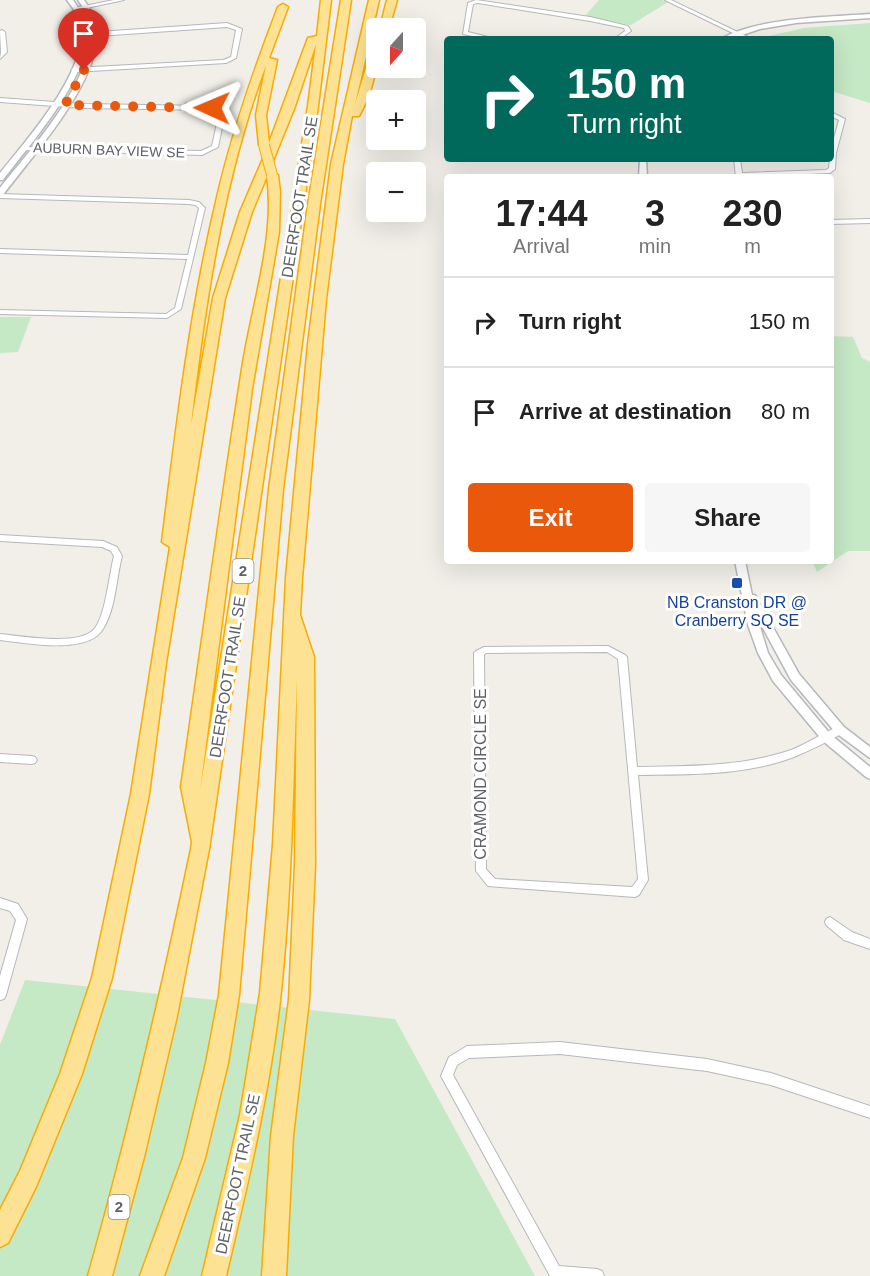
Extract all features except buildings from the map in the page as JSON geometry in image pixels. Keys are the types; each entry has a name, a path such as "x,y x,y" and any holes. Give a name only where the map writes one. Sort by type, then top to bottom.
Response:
{"highway":[{"path":"0,1235 28,1179 72,1074 102,978 140,794 219,298 246,212 289,110 325,0"},
{"name":"DEERFOOT TRAIL SE","path":"100,1276 133,1157 167,1016 200,849 313,106 325,0"},
{"path":"152,1276 194,1158 217,1063 229,995 276,489 314,204 345,0"},
{"name":"DEERFOOT TRAIL SE","path":"214,1276 242,1162 261,1060 274,955 283,842 291,608 311,375 343,132 374,0"},
{"path":"387,18 392,0"},
{"path":"165,629 161,616 201,293 236,136 284,4"},
{"path":"200,849 190,787 254,330 276,193 261,128 262,107 284,4"},
{"path":"343,132 361,103 368,78"},
{"path":"274,1276 282,1136 299,1000 304,865 306,657 291,608"}],"street":[{"path":"0,178 55,104 74,70 84,35 76,8 70,0"},
{"path":"76,8 83,3 122,0"},
{"path":"668,0 741,36 800,25 870,18"},
{"path":"479,36 465,33 471,3 478,1 626,27 628,31 620,36"},
{"path":"0,194 65,105 84,70 94,34 92,19 83,3"},
{"path":"74,70 225,62 233,58 239,29 228,25 84,35"},
{"path":"0,57 4,52 2,32"},
{"path":"0,100 65,105"},
{"name":"AUBURN BAY VIEW SE","path":"24,148 205,152 215,147 222,113 212,108 65,105"},
{"path":"834,115 842,119 834,149"},
{"path":"784,174 828,172 832,169 832,162"},
{"path":"0,194 194,203 200,206 202,211 178,309 167,316 0,312"},
{"path":"834,222 870,221"},
{"path":"0,251 191,257"},
{"path":"0,538 103,544 112,547 118,556 101,626 93,636 78,642 0,637"},
{"path":"741,564 753,625 772,670 827,738 870,774"},
{"path":"749,596 766,621 779,652 795,677 840,730 870,753"},
{"name":"CRAMOND CIRCLE SE","path":"608,648 622,657 633,771 643,880 635,892 492,883 480,871 479,653 484,650 608,648"},
{"path":"633,771 725,770 765,764 827,738 840,730"},
{"path":"0,758 32,760"},
{"path":"0,903 14,907 22,919 0,995"},
{"path":"830,922 848,936 870,944"},
{"path":"597,1276 555,1272 447,1076 453,1061 467,1052 560,1048 708,1065 771,1078 870,1112"}],"green space":[{"path":"599,0 662,0 668,2 631,25 585,16"},
{"path":"870,23 870,103 834,92 834,36 768,36 804,28"},
{"path":"0,317 31,317 18,352 0,353"},
{"path":"834,336 853,337 862,358 870,362 870,551 848,551 834,560"},
{"path":"813,564 829,564 817,572"},
{"path":"25,980 395,1019 535,1276 0,1276 0,1045"}],"place":[{"name":"NB Cranston DR @ Cranberry SQ SE","path":"737,583"}],"route":[{"path":"84,70 65,105 212,108"}]}
